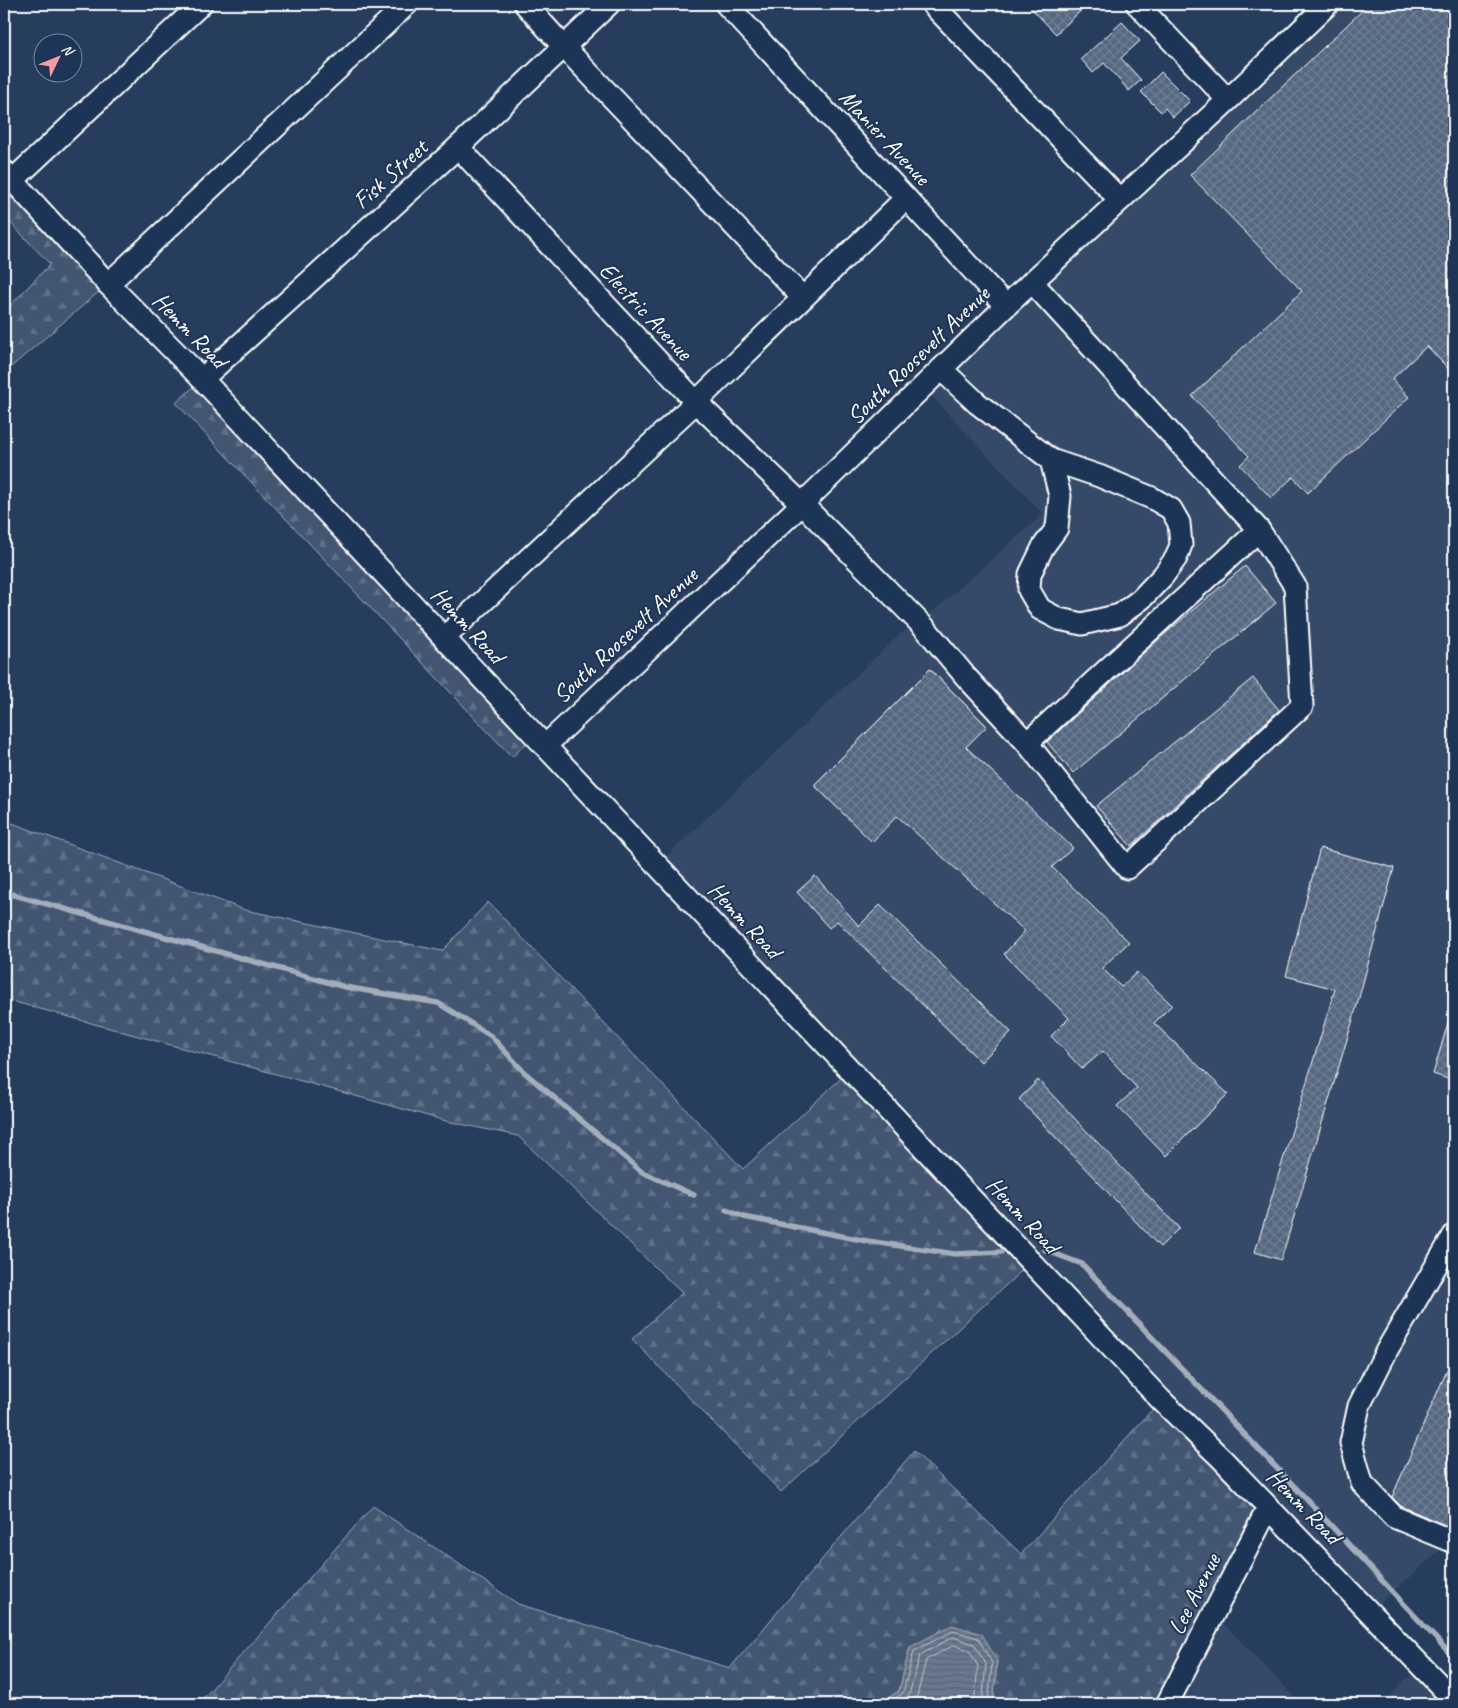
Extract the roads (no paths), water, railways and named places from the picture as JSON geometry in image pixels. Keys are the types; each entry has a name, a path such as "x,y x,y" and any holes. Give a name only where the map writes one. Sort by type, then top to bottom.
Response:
{"street":[{"path":"8,176 201,4"},
{"path":"108,284 407,4"},
{"path":"525,4 803,298"},
{"name":"Fisk Street","path":"202,379 458,147 609,4"},
{"name":"Manier Avenue","path":"726,4 1006,306"},
{"path":"932,4 1120,200"},
{"path":"1137,4 1228,100"},
{"name":"South Roosevelt Avenue","path":"545,746 802,504 1006,306 1228,100 1328,4"},
{"name":"Electric Avenue","path":"458,147 696,402 802,504 925,628 1026,743 1128,868 1302,706 1295,586 1259,530"},
{"name":"Hemm Road","path":"8,176 108,284 202,379 1161,1400 1222,1458 1454,1700"},
{"path":"444,638 696,402 906,198"},
{"path":"1026,743 1259,530 1032,282"},
{"path":"941,369 977,403 1052,460 1099,476 1152,498 1172,509 1179,523 1181,545 1176,558 1163,576 1141,599 1120,615 1082,624 1059,619 1040,609 1029,590 1030,574 1043,546 1057,528 1060,496 1052,460"},
{"path":"1454,1235 1379,1366 1359,1406 1351,1443 1362,1483 1394,1517 1454,1542"},
{"name":"Lee Avenue","path":"1167,1704 1268,1508"}],"water":[{"path":"952,1625 982,1634 997,1661 993,1704 879,1704 899,1691 910,1647"}],"waterway":[{"path":"4,892 345,987 438,1003 491,1036 524,1072 642,1172 694,1195"},
{"path":"726,1210 744,1217 867,1241 955,1254 1001,1252"},
{"path":"1045,1250 1082,1264 1311,1504 1454,1658"}]}
